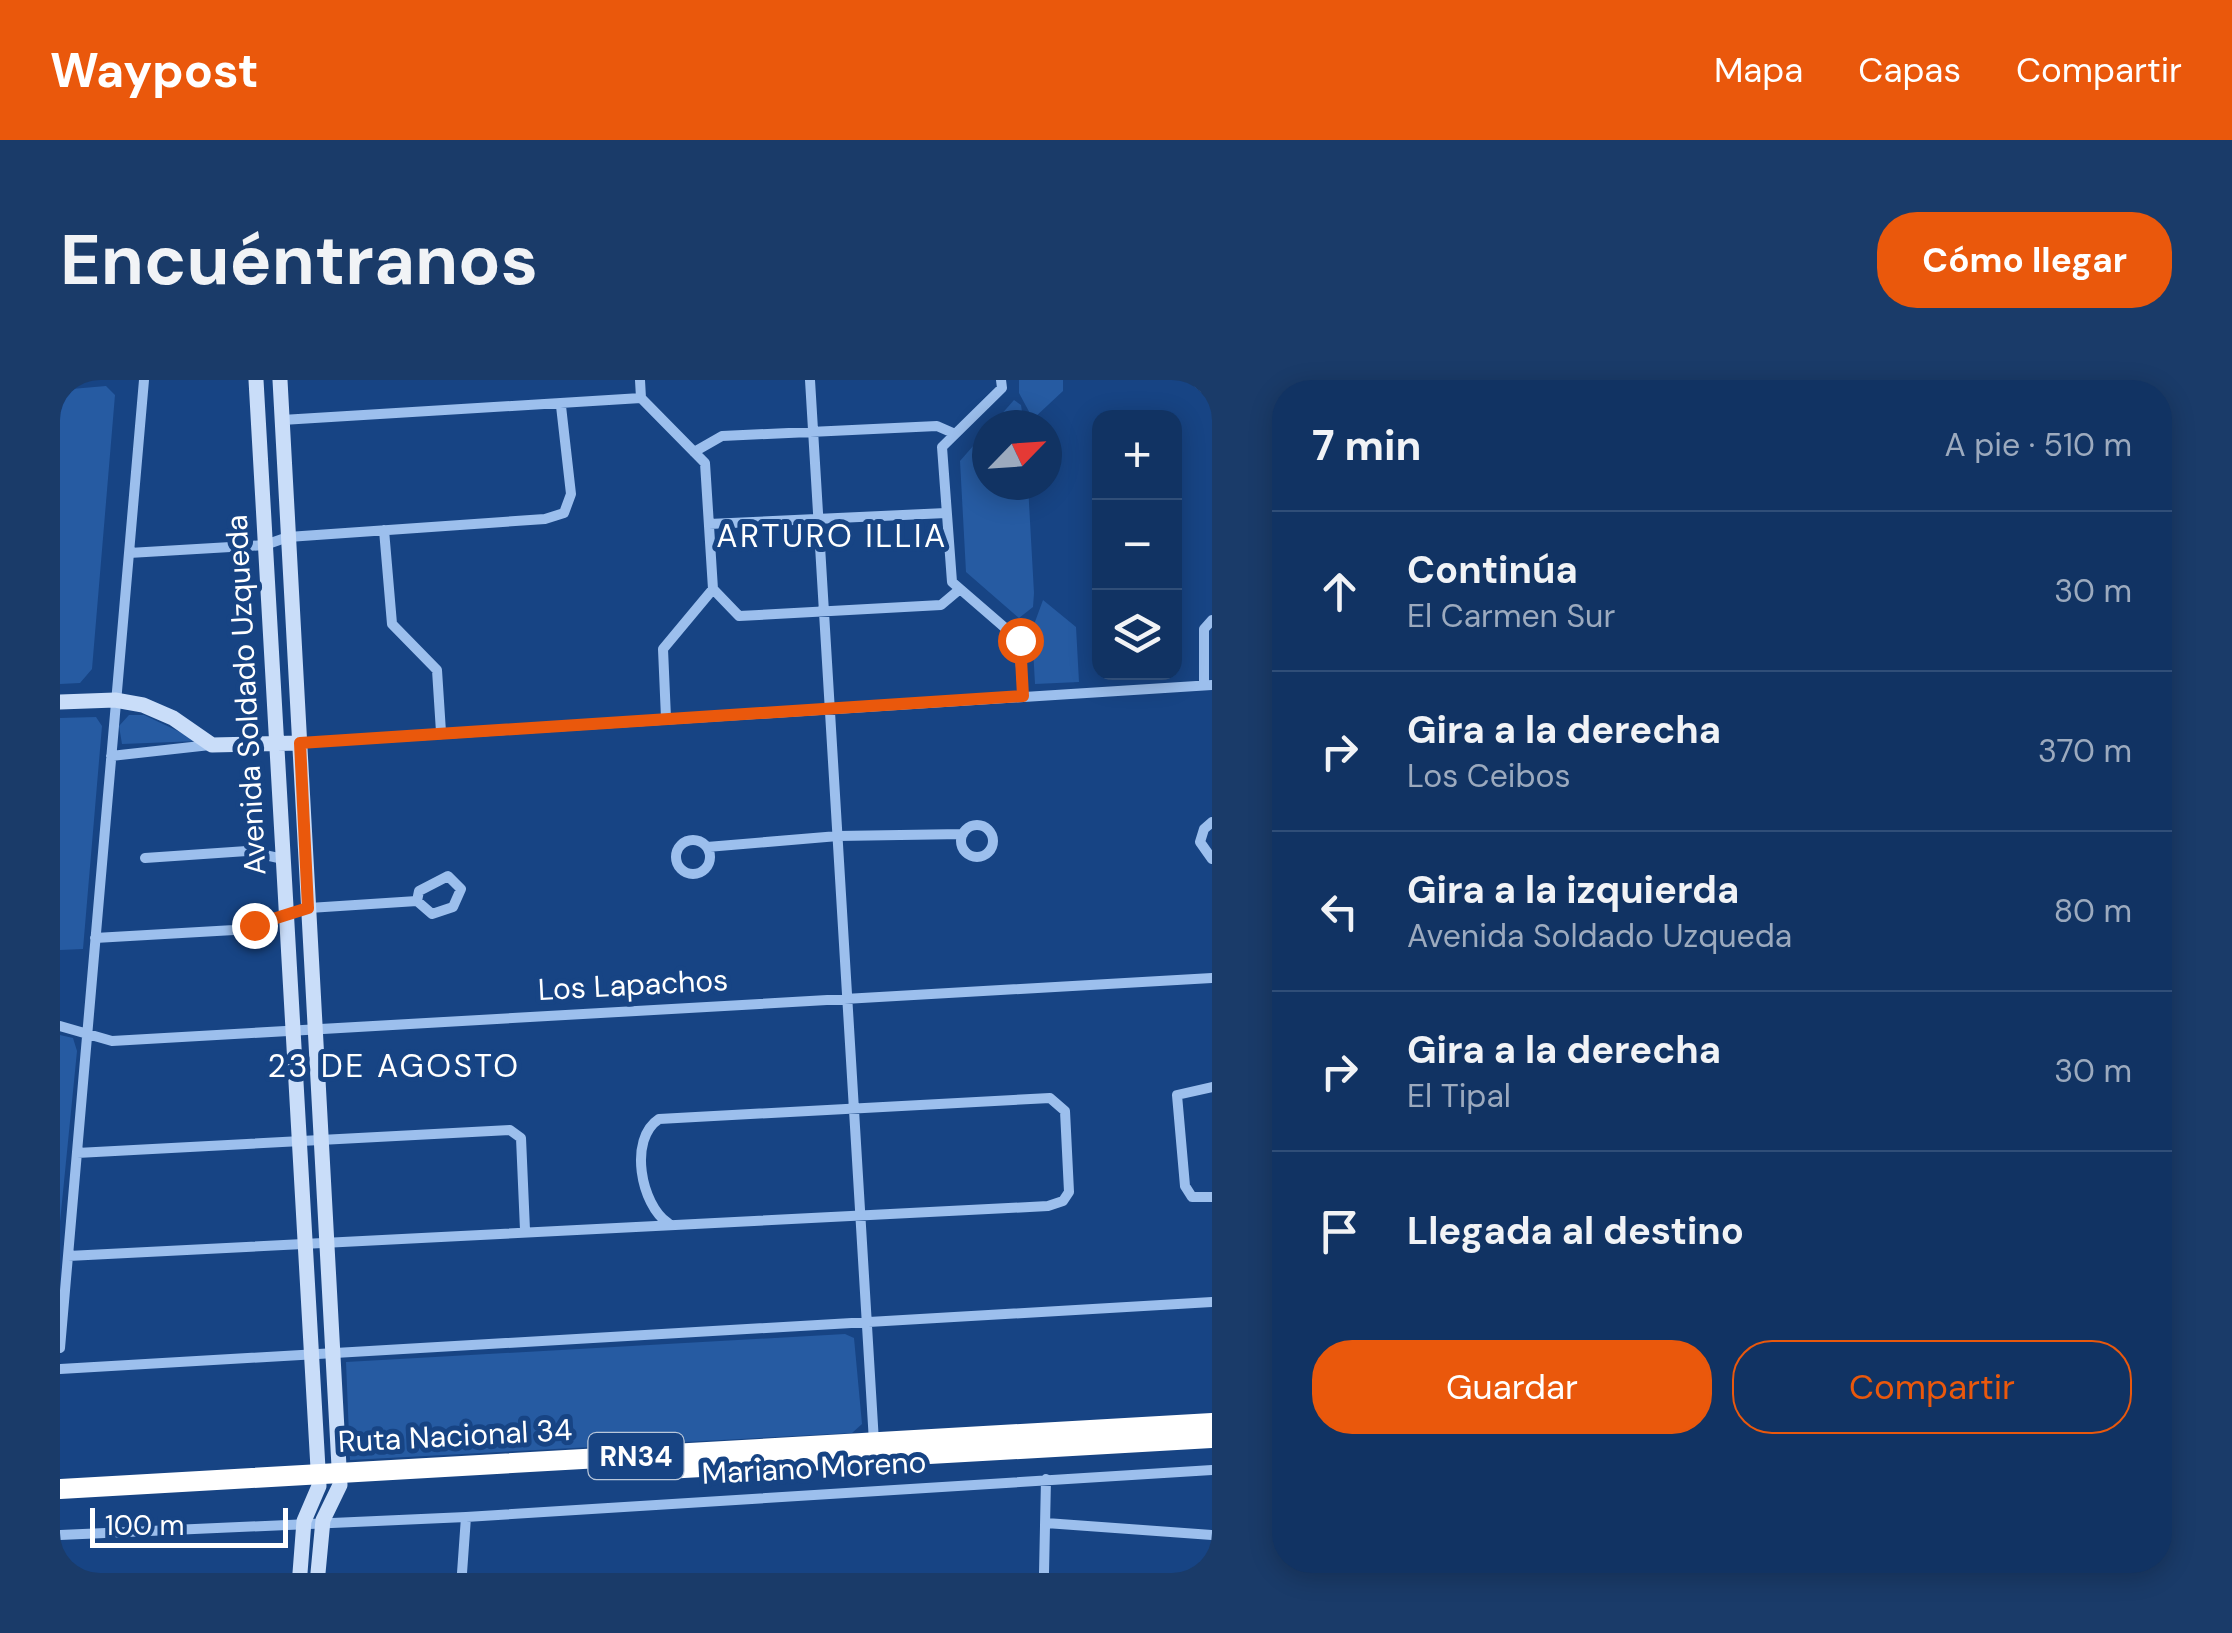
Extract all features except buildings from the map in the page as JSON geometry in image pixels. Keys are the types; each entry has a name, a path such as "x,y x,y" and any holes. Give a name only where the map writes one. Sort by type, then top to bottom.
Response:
{"highway":[{"name":"Ruta Nacional 34","path":"60,1501 1212,1423"},
{"name":"Ruta Nacional 34","path":"60,1489 1212,1438"}],"street":[{"path":"60,1348 144,380"},
{"name":"Avenida Soldado Uzqueda","path":"256,380 312,1355 329,1480"},
{"name":"Avenida Soldado Uzqueda","path":"280,380 333,1353 329,1480"},
{"path":"640,380 641,398 705,463 713,589 740,616 941,605 960,589"},
{"path":"810,380 874,1443"},
{"path":"1001,380 1002,388 942,447 946,513 952,582 1020,640 1023,696"},
{"path":"1195,380 1212,395"},
{"path":"282,420 560,406 641,398"},
{"path":"128,553 266,546 288,536 545,519 564,513 571,494 560,406"},
{"path":"694,452 722,436 938,426 953,433"},
{"path":"709,524 946,513"},
{"path":"384,530 392,624 437,670 441,732"},
{"path":"666,718 663,649 713,589"},
{"path":"111,756 212,745 300,743 1208,685 1204,629 1212,620"},
{"path":"60,702 115,700 173,718 212,745"},
{"path":"1212,822 1204,829 1200,842 1212,859"},
{"path":"708,847 838,836 962,834"},
{"path":"145,858 247,851 283,859"},
{"path":"95,938 234,930 308,908 416,901 432,914 460,899 461,889 448,876 436,878 418,891 416,901"},
{"name":"Los Lapachos","path":"60,1026 112,1041 1212,978"},
{"path":"1207,1197 1192,1197 1185,1186 1177,1096 1195,1088 1212,1087"},
{"path":"68,1256 1048,1206 1063,1200 1068,1192 1065,1111 1050,1098 659,1119 648,1126 642,1140 646,1199 655,1214 668,1223"},
{"path":"77,1153 518,1132 525,1230"},
{"path":"60,1369 1212,1302"},
{"name":"Mariano Moreno","path":"60,1535 323,1520 466,1517 1212,1470"},
{"path":"318,1573 329,1480"},
{"path":"300,1573 304,1521 329,1480"},
{"path":"1044,1573 1046,1480"},
{"path":"462,1573 466,1517"},
{"path":"1046,1523 1212,1535"}],"shaded area":[{"path":"1019,380 1063,380 1063,391 1043,410 1028,410 1019,393"},
{"path":"106,386 115,395 92,669 80,683 60,684 60,390"},
{"path":"1014,400 1021,405 1022,410 1005,410"},
{"path":"972,447 972,500 1029,500 1033,607 1019,618 966,572 960,461"},
{"path":"1043,600 1076,627 1079,682 1035,684 1032,630"},
{"path":"129,715 144,715 199,741 122,744 119,726"},
{"path":"96,717 102,726 83,949 60,950 60,718"},
{"path":"60,1035 73,1038 77,1051 60,1222"},
{"path":"845,1334 854,1338 862,1424 852,1433 350,1460 346,1362"}],"district":[{"name":"ARTURO ILLIA","path":"832,536"},
{"name":"23 DE AGOSTO","path":"394,1066"}],"route":[{"path":"254,925 308,908 300,743 1023,696 1020,640"}]}
